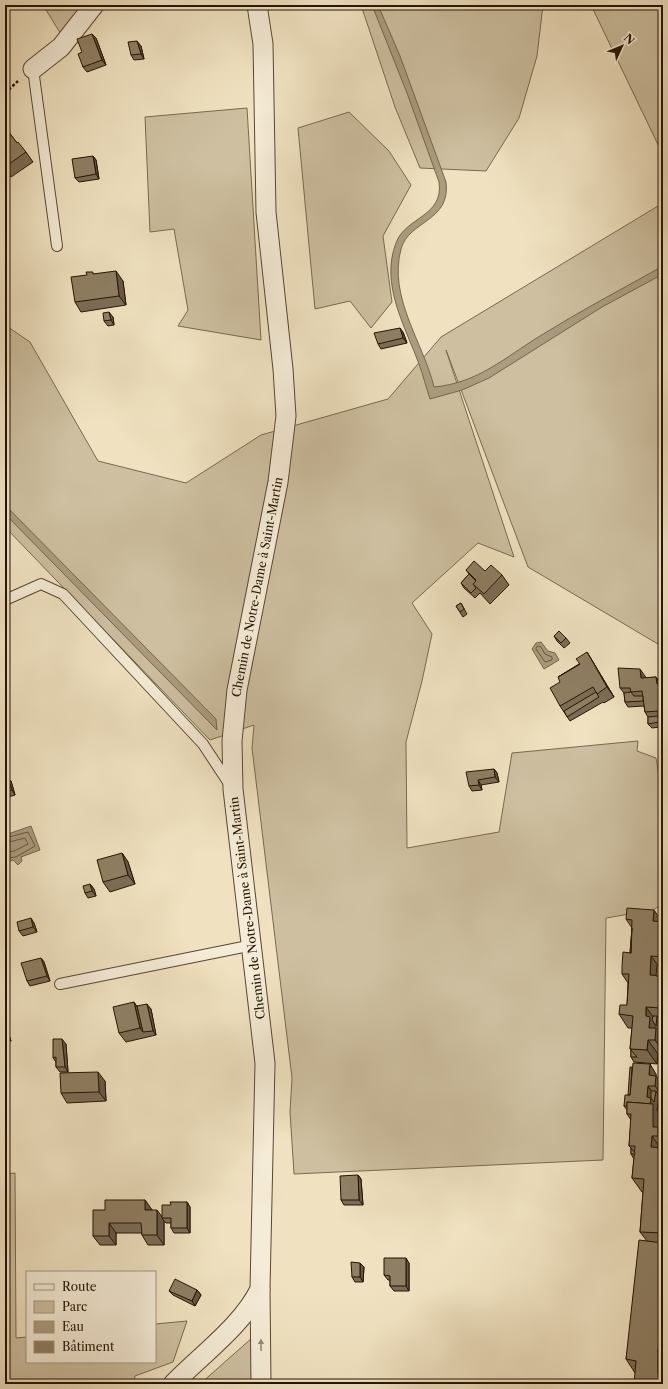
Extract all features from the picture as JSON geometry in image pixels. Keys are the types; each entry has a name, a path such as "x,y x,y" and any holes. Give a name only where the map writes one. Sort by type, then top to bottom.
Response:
{"street":[{"path":"33,69 61,47 94,5"},
{"name":"Chemin de Notre-Dame à Saint-Martin","path":"257,5 263,44 266,212 283,369 286,416 278,482 236,690 232,741 233,789 265,1063 260,1289 261,1384"},
{"path":"173,1384 210,1350 255,1300 260,1289"}],"lane":[{"path":"33,69 57,246"},
{"path":"5,600 41,584 63,594 203,744 233,789"},
{"path":"60,984 252,945"}],"green space":[{"path":"43,5 85,5 62,36"},
{"path":"361,5 543,5 537,56 519,118 486,171 420,168 395,107"},
{"path":"591,5 663,5 663,155"},
{"path":"247,108 261,340 178,326 188,310 174,229 150,232 145,117"},
{"path":"349,112 389,151 411,185 383,236 392,302 371,328 350,301 315,309 298,128"},
{"path":"663,203 663,647 528,567 446,350 514,557 478,543 412,603 432,634 422,681 406,742 407,848 499,832 512,753 638,741 637,751 656,758 663,801 663,904 653,910 606,918 603,1160 294,1174 290,1112 292,1078 252,748 254,725 210,740 5,527 5,325 30,342 98,461 186,483 261,435 388,399 441,337"},
{"path":"15,1173 16,1338 26,1337 26,1363 156,1363 156,1324 187,1321 173,1362 135,1376 134,1384 5,1384 5,1174"},
{"path":"253,1337 252,1384 200,1384"}],"water":[{"path":"372,5 378,5 400,56 446,182 446,195 442,205 436,213 405,239 401,249 398,267 399,284 408,319 429,370 434,387 450,385 477,375 570,318 663,266 663,274 602,307 489,378 462,390 430,399 419,364 396,305 391,274 392,258 396,243 407,227 423,216 436,203 439,194 439,182 407,93"},
{"path":"5,505 216,719 217,730 5,514"},
{"path":"541,642 548,651 555,653 559,660 544,669 532,649 536,643"},
{"path":"31,826 40,850 21,857 22,861 18,865 13,860 5,863 5,835"}],"building":[{"path":"92,34 102,60 83,67 78,54 82,52 77,39"},
{"path":"137,41 141,54 131,55 128,42"},
{"path":"5,127 26,152 5,167"},
{"path":"93,156 96,174 75,178 72,159"},
{"path":"116,271 119,296 75,302 71,277 87,275 86,272 93,272 93,274"},
{"path":"109,312 111,320 104,321 103,313"},
{"path":"400,328 403,338 378,344 374,333"},
{"path":"474,561 485,571 491,565 502,575 484,594 473,584 476,580 466,570"},
{"path":"469,574 476,581 473,584 476,588 471,593 461,583"},
{"path":"461,603 464,609 460,612 456,606"},
{"path":"559,631 566,638 561,643 554,636"},
{"path":"587,652 607,687 597,694 593,687 560,706 550,688 560,682 558,677 580,664 576,659"},
{"path":"618,668 640,669 641,678 656,677 657,684 663,684 663,726 659,726 658,711 645,712 642,691 631,692 630,688 620,688"},
{"path":"596,692 599,697 567,717 564,711"},
{"path":"631,692 634,696 643,696 643,701 625,702 624,693"},
{"path":"658,716 659,722 648,724 648,717"},
{"path":"494,769 495,777 478,780 479,785 469,786 466,772"},
{"path":"5,777 7,777 12,790 5,792"},
{"path":"122,853 128,875 103,882 97,860"},
{"path":"90,884 92,891 85,893 83,886"},
{"path":"627,908 654,910 653,921 663,922 663,957 651,956 650,975 663,976 660,1008 646,1007 646,1016 650,1017 649,1028 656,1028 655,1040 648,1040 647,1050 630,1049 633,1016 619,1014 620,1005 627,1005 629,974 622,974 623,952 631,953 632,920 626,919"},
{"path":"31,918 33,927 19,931 17,922"},
{"path":"632,928 631,953 630,953"},
{"path":"41,958 47,976 27,981 21,963"},
{"path":"657,965 662,965 661,976 656,976"},
{"path":"134,1002 140,1028 119,1033 113,1007"},
{"path":"147,1004 153,1031 143,1032 137,1006"},
{"path":"653,1016 657,1016 656,1026 652,1020"},
{"path":"53,1039 62,1039 65,1067 56,1067 56,1057 53,1058"},
{"path":"631,1050 637,1057 631,1057"},
{"path":"633,1063 650,1064 649,1075 656,1076 655,1086 648,1086 647,1097 651,1098 650,1104 627,1102 627,1106 624,1106 625,1095 630,1095"},
{"path":"630,1067 632,1067 630,1095 628,1095"},
{"path":"98,1072 99,1092 61,1093 60,1073"},
{"path":"651,1091 656,1091 654,1102 651,1098"},
{"path":"627,1102 653,1104 653,1127 658,1127 658,1136 652,1136 651,1147 662,1148 663,1233 640,1232 644,1179 632,1178 635,1146 629,1146 631,1114 627,1114"},
{"path":"631,1148 635,1153 635,1154 631,1154"},
{"path":"358,1175 359,1200 341,1200 340,1176"},
{"path":"105,1200 145,1200 145,1210 157,1210 157,1235 142,1235 141,1223 109,1223 109,1236 93,1236 93,1210 105,1210"},
{"path":"170,1202 187,1202 187,1228 171,1228 171,1218 162,1218 162,1205 171,1205"},
{"path":"639,1240 663,1243 663,1318 661,1318 659,1340 663,1341 663,1350 658,1349 658,1374 663,1375 663,1384 634,1384 636,1361 626,1359"},
{"path":"384,1258 406,1258 406,1286 390,1286 390,1276 384,1275"},
{"path":"351,1262 360,1263 360,1277 352,1277"},
{"path":"175,1279 197,1290 192,1301 169,1291"}]}
